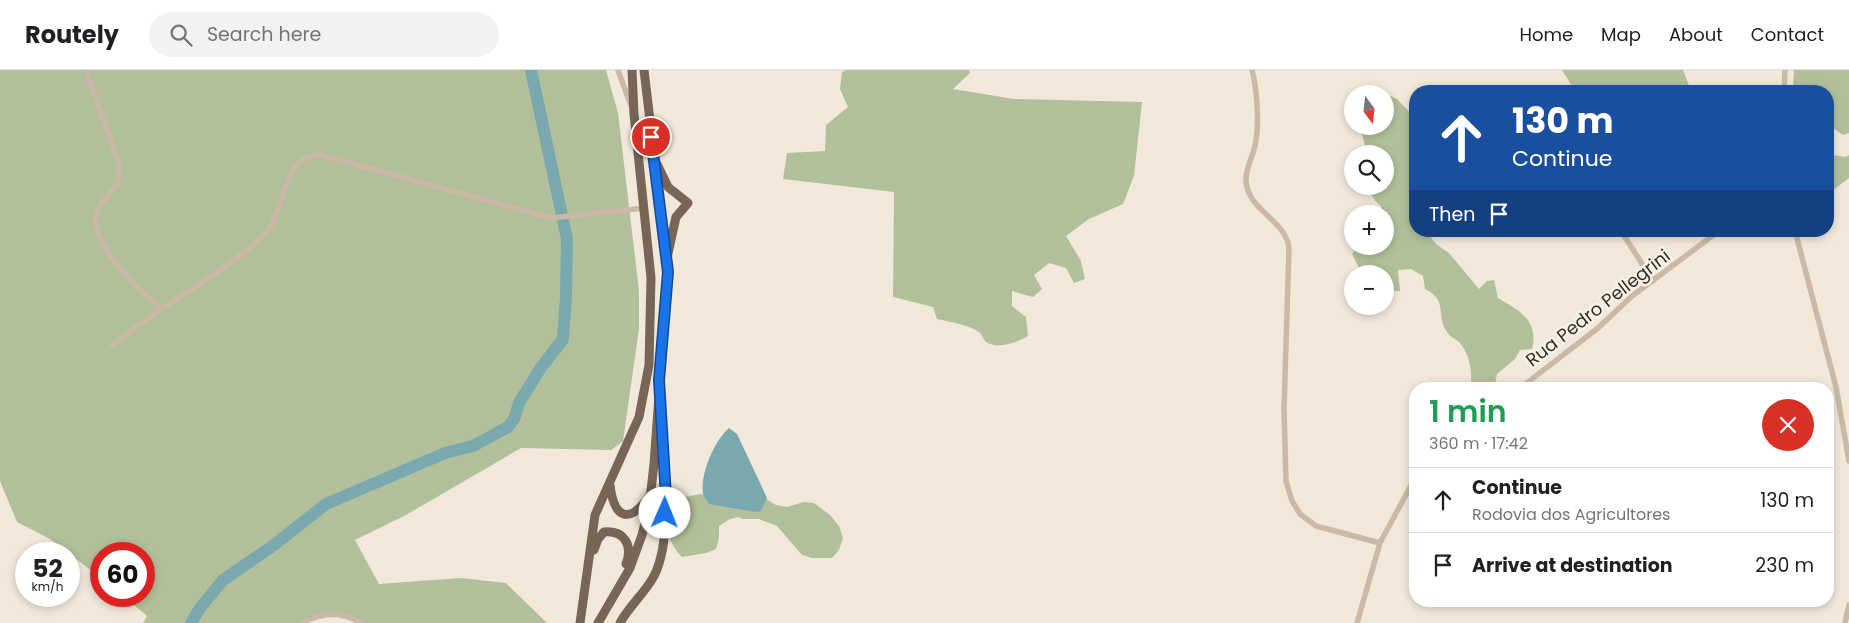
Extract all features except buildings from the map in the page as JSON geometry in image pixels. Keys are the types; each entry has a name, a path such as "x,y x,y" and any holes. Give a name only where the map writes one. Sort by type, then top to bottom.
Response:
{"main road":[{"path":"580,623 595,515 639,417 649,365 651,278 634,114 632,70"},
{"path":"598,623 630,568 642,535 651,493 668,272 665,266 644,70"},
{"path":"654,157 668,187 688,203 676,217 665,266"},
{"path":"620,623 654,576 661,555 666,497 659,380"},
{"path":"610,484 612,503 621,513 628,515 642,507 651,493"},
{"path":"587,568 598,539 604,532 613,531 623,535 628,543 629,556 616,593"}],"street":[{"path":"86,70 120,175 115,189 98,210 97,225 107,250 124,275 160,309"},
{"path":"618,70 634,114"},
{"path":"1252,70 1257,139 1246,182 1251,197 1268,218 1285,232 1289,248 1284,409 1286,481 1292,501 1305,520 1316,526 1380,542"},
{"path":"1784,85 1785,70"},
{"path":"112,345 160,309 255,244 272,224 294,169 302,160 311,155 321,156 551,218 645,208"},
{"path":"1625,237 1653,281"},
{"name":"Rua Pedro Pellegrini","path":"1528,382 1566,354 1632,296 1711,237"},
{"path":"1797,237 1834,378 1849,461"},
{"path":"1357,623 1380,542 1409,489"},
{"path":"1845,623 1849,605"},
{"path":"302,623 314,617 342,614 360,623"}],"green space":[{"path":"0,70 606,70 618,113 639,291 639,329 623,441 611,450 521,448 406,515 355,540 379,584 461,578 506,583 547,623 360,623 329,614 302,623 143,623 147,616 136,607 155,607 155,542 90,542 90,570 80,562 80,542 54,542 17,522 0,481"},
{"path":"847,70 969,70 970,73 953,89 1014,99 1142,102 1134,176 1123,204 1089,219 1066,236 1081,261 1085,279 1074,283 1066,268 1049,263 1034,275 1042,289 1033,297 1012,291 1012,306 1026,317 1028,336 1008,344 991,344 986,342 980,333 974,329 937,319 933,307 893,297 894,192 783,179 787,153 825,151 826,125 848,107 840,89 842,72"},
{"path":"1562,70 1683,70 1689,85 1571,85"},
{"path":"1794,70 1849,70 1849,133 1843,135 1834,128 1834,85 1793,85"},
{"path":"1394,98 1397,99 1409,112 1409,237 1431,237 1436,244 1449,253 1479,289 1487,281 1494,280 1498,298 1520,312 1530,324 1533,331 1532,349 1520,350 1515,359 1497,374 1495,382 1471,382 1471,372 1465,351 1459,342 1447,332 1437,298 1425,289 1423,276 1411,269 1398,270 1400,291 1394,291 1394,265 1358,265 1352,255 1394,255 1394,205 1380,205 1372,195 1394,195 1394,145 1365,145 1362,135 1394,135"},
{"path":"1834,155 1845,157 1849,155 1849,178 1834,189"},
{"path":"700,494 723,501 766,499 776,505 787,507 804,502 814,503 830,515 839,526 843,538 839,550 832,558 812,558 802,555 777,526 759,519 743,519 738,517 728,520 719,526 716,549 706,553 682,557 670,539 665,516 665,501"}],"water":[{"path":"729,428 737,434 767,498 761,511 755,512 709,504 703,495 704,477 709,458 718,441"}],"waterway":[{"path":"191,623 200,608 223,580 274,545 326,504 445,453 473,446 508,427 514,419 519,403 540,369 563,339 566,297 567,239 531,70"}],"route":[{"path":"651,137 665,266 668,272 659,380 666,497 665,513"}]}
